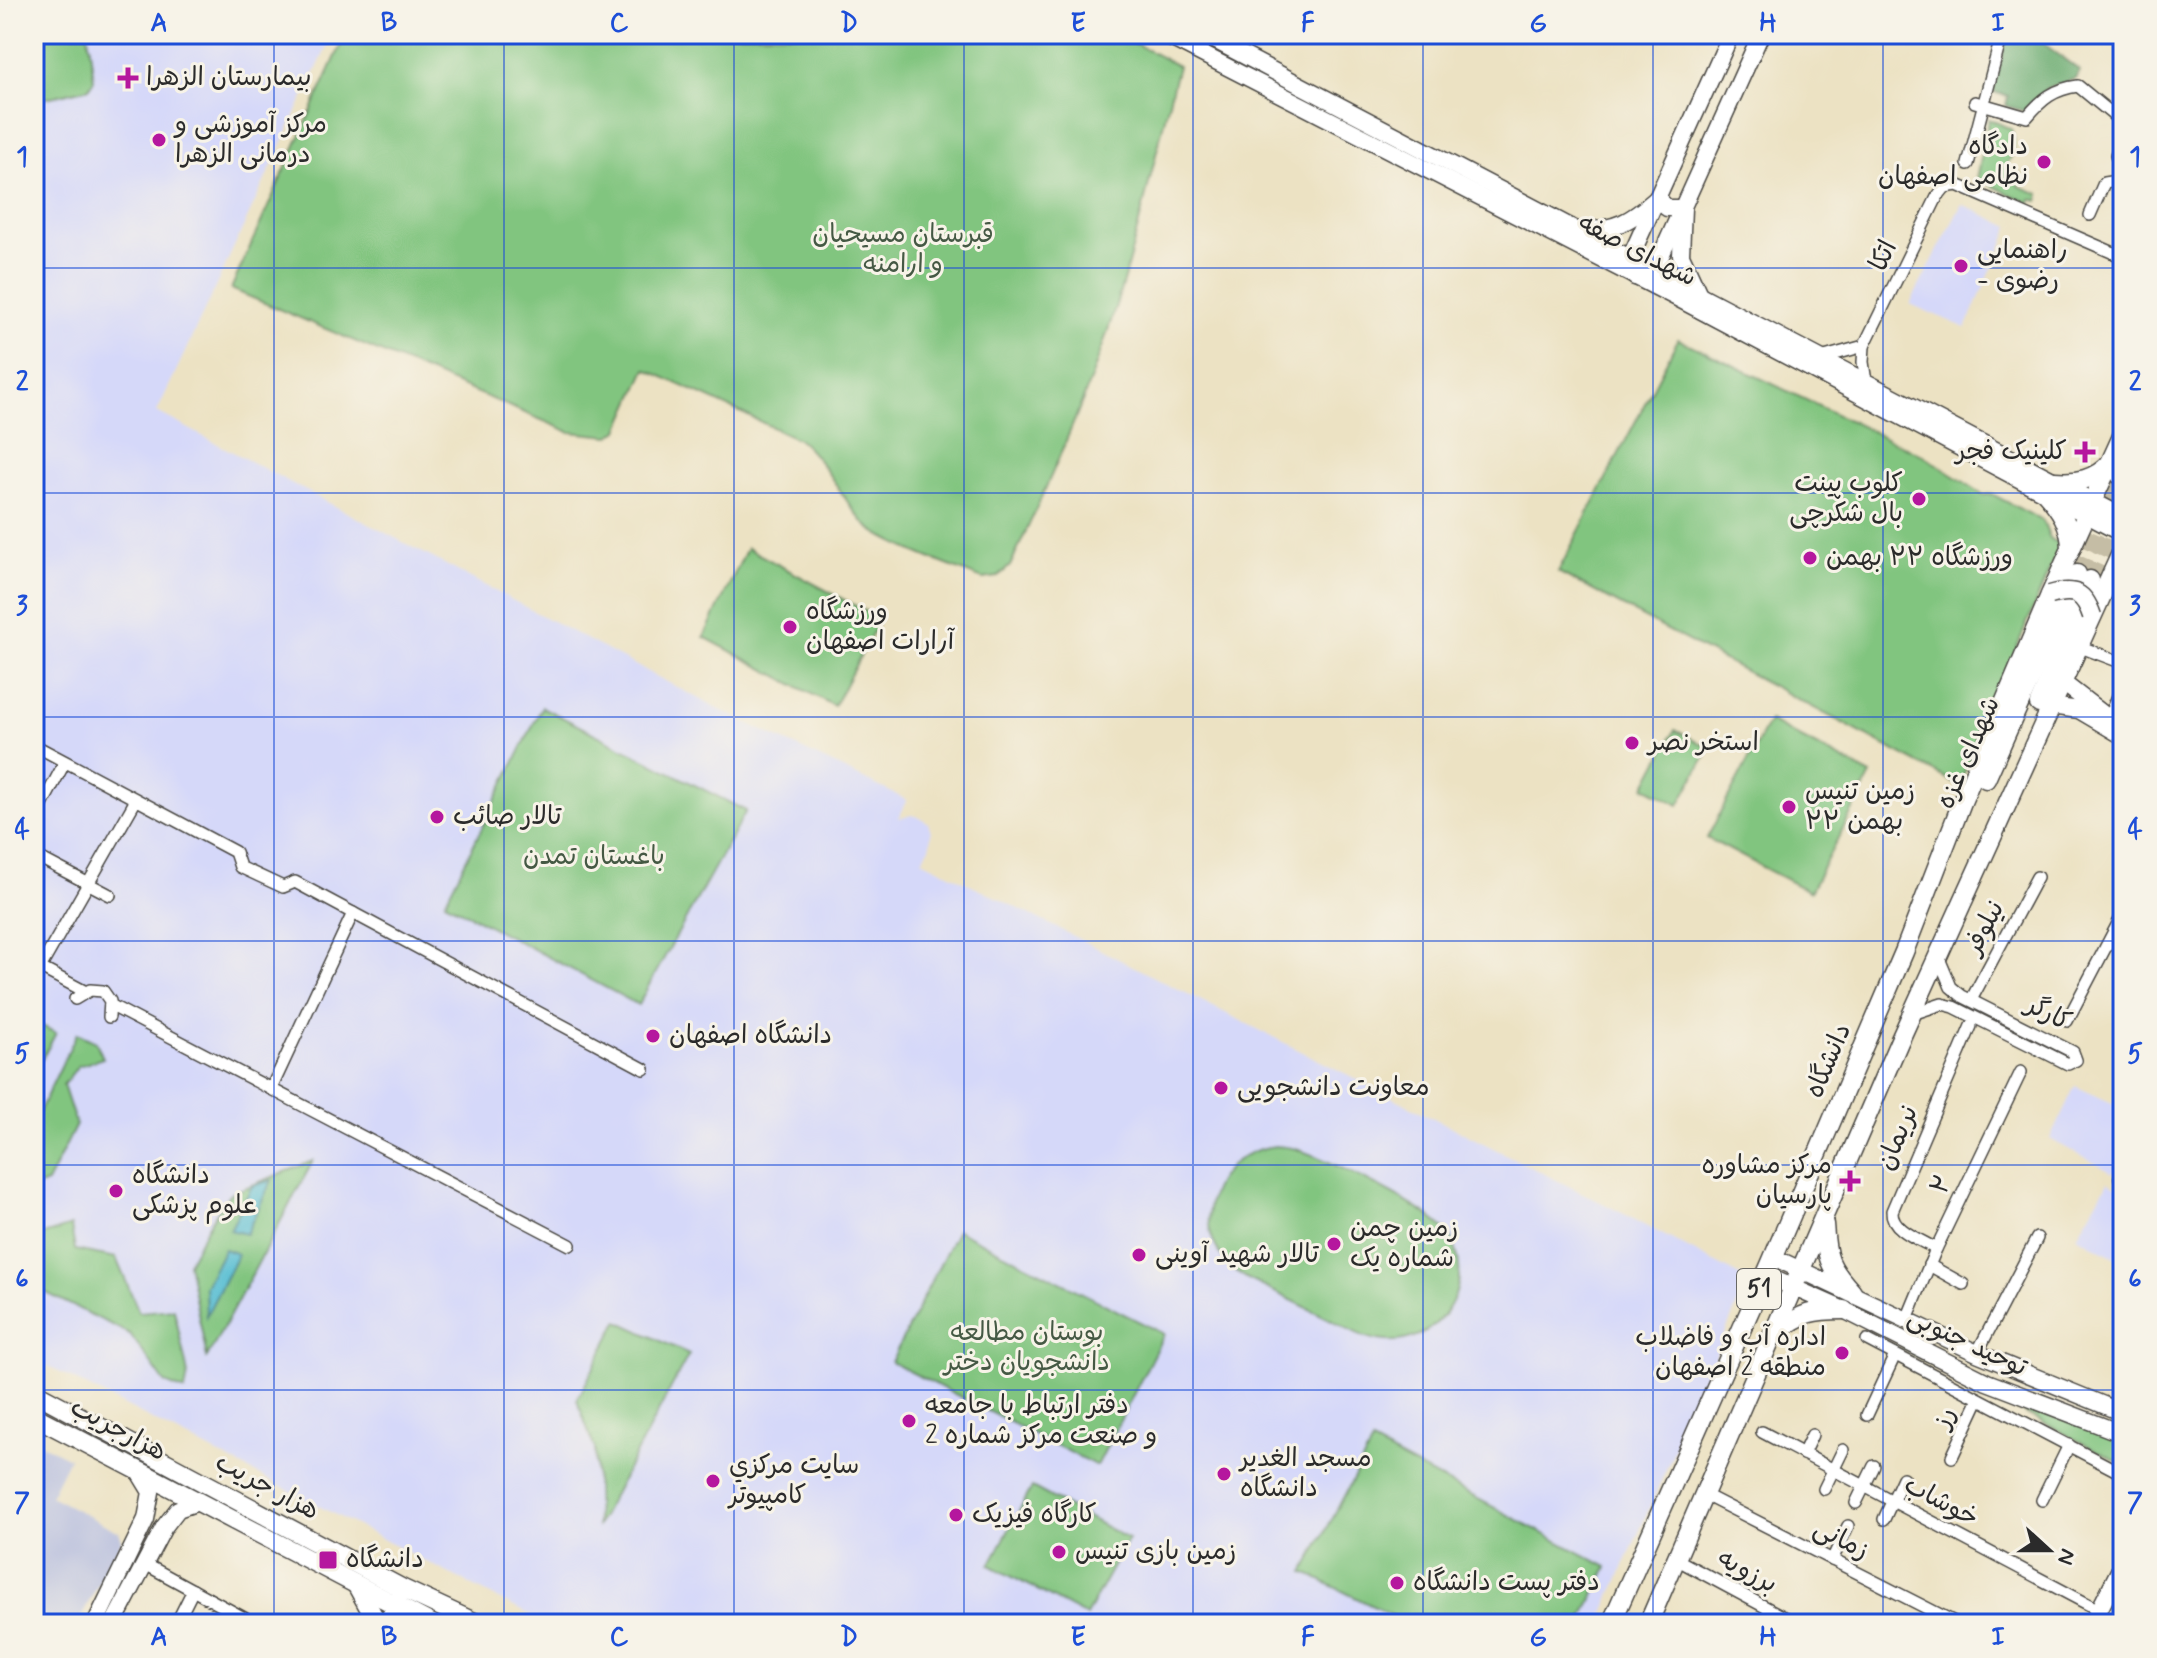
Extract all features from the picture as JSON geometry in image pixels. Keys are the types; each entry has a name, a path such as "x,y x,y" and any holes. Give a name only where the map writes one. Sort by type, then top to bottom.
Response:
{"main road":[{"name":"شهدای صفه","path":"1163,34 2049,486"},
{"name":"شهدای صفه","path":"1203,34 1866,382 2117,522"},
{"path":"1731,34 1630,258 1635,277 1654,271 1761,34"},
{"path":"1580,231 1610,229 1636,217 1657,198"},
{"path":"1657,198 1667,208 1683,208"},
{"path":"1683,208 1681,255 1699,294"},
{"name":"دانشگاه","path":"1611,1624 1904,952 1962,802 2050,595 2091,509 2118,468 2123,434"},
{"path":"2071,550 2071,534 2049,486 2118,468"},
{"path":"1938,955 2051,706 2070,694 2078,646 2092,616 2092,578 2123,549"},
{"path":"2092,578 2123,566"},
{"name":"شهدای غزه","path":"1904,952 1967,820 2092,578"},
{"name":"شهدای غزه","path":"1938,955 2092,578"},
{"path":"2050,595 2064,591 2076,593 2087,600 2092,616"},
{"path":"2070,694 2109,718 2123,734"},
{"path":"2070,694 2123,734"},
{"name":"51","path":"1656,1621 1676,1559 1938,955"},
{"path":"1823,1217 1825,1252 1832,1271 1852,1292"},
{"name":"توحید جنوبی","path":"1773,1257 1977,1353 2123,1413"},
{"name":"توحید جنوبی","path":"1765,1275 1844,1310 1983,1379 2123,1434"},
{"path":"1775,1334 1800,1315 1815,1310 1844,1310"},
{"path":"1983,1379 1978,1374 1981,1370 2063,1401 2085,1398"},
{"name":"هزار جریب","path":"34,1392 407,1606 478,1624"},
{"name":"هزارجریب","path":"34,1416 357,1586 407,1606 432,1624"},
{"path":"95,1624 146,1519 151,1492 137,1469"},
{"path":"113,1624 164,1527 178,1509 198,1502"},
{"path":"2096,1617 2119,1583 2123,1563"},
{"path":"357,1586 367,1602 374,1624"},
{"path":"386,1624 407,1606"}],"street":[{"path":"1968,164 1979,103 2002,34"},
{"path":"1979,103 2027,117 2050,93 2078,86 2123,123"},
{"path":"2123,139 2116,156 2123,168"},
{"path":"2090,215 2104,183 2123,180"},
{"name":"اتکا","path":"1864,346 1937,197 1945,187 1957,185 2123,257"},
{"path":"1821,358 1864,346 1866,382"},
{"path":"2078,646 2123,663"},
{"path":"2109,718 2123,684"},
{"path":"34,745 235,852 240,867 283,887 295,882 644,1069"},
{"path":"34,820 65,762"},
{"path":"86,992 37,967 136,800"},
{"path":"34,855 110,895"},
{"name":"نیلوفر","path":"1971,1000 2037,877"},
{"path":"271,1089 353,913"},
{"path":"2067,1021 2123,914"},
{"name":"کارگر","path":"1912,1014 1942,1004 1954,1007 2068,1064 2076,1060 2073,1052 1951,987 1938,955"},
{"path":"75,999 86,992 103,991 110,1011 271,1089 570,1245"},
{"name":"نریمان","path":"1936,1249 1896,1225 1892,1211 1971,1026"},
{"name":"۲","path":"1907,1319 1936,1249 2021,1072"},
{"path":"1977,1353 2037,1238"},
{"path":"1929,1265 1963,1284"},
{"path":"1867,1340 2123,1474"},
{"path":"1867,1415 1895,1355"},
{"name":"رز","path":"1952,1457 1979,1399"},
{"name":"خوشاب","path":"1762,1432 1893,1501 2096,1617"},
{"path":"1803,1454 1812,1435"},
{"path":"2042,1500 2069,1445"},
{"path":"1824,1489 1843,1450"},
{"path":"1856,1503 1874,1466"},
{"path":"1884,1519 1903,1478"},
{"name":"زمانی","path":"1705,1495 1958,1624"},
{"path":"1832,1560 1848,1526"},
{"name":"برزویه","path":"1676,1559 1797,1624"},
{"path":"145,1564 255,1624"},
{"path":"176,1624 193,1590"},
{"path":"1927,1624 1933,1611"}],"shaded area":[{"name":"دانشگاه اصفهان","path":"34,34 333,34 157,412 720,710 907,800 899,818 920,817 928,823 931,831 930,847 922,860 1622,1213 1748,1280 1599,1624 547,1624 34,1359"},
{"name":"راهنمایی - رضوی","path":"1962,204 2010,227 1966,328 1910,304"},
{"path":"2075,1086 2123,1108 2123,1155 2113,1173 2050,1139"},
{"path":"2108,1182 2123,1191 2123,1262 2077,1236"},
{"path":"34,1440 69,1458 50,1496 119,1532 122,1540 77,1624 34,1624"}],"green space":[{"path":"34,34 88,34 94,80 89,88 34,101"},
{"name":"قبرستان مسیحیان و ارامنه","path":"346,34 1117,34 1178,66 1135,239 1104,342 1072,427 1010,566 998,577 983,579 885,538 864,523 817,458 798,439 646,369 619,430 610,436 570,432 231,289"},
{"path":"2008,34 2031,34 2080,71 2075,79 2047,88 2024,111 2006,106 2008,96 1993,92"},
{"path":"1989,119 2011,129 2014,150 2004,168 2021,174 2019,186 2040,194 2038,201 2031,199 2030,203 1977,179"},
{"name":"ورزشگاه ۲۲ بهمن","path":"1678,339 1924,456 1984,495 1992,494 2043,521 2050,538 2060,545 1959,785 1558,572"},
{"path":"747,548 880,619 834,706 704,637"},
{"name":"باغستان تمدن","path":"542,707 746,811 638,1005 445,902"},
{"name":"زمین تنیس ۲۲ بهمن","path":"1769,721 1871,775 1810,892 1707,838"},
{"path":"1675,730 1710,748 1679,805 1645,787"},
{"path":"34,1022 56,1033 34,1074"},
{"path":"77,1033 96,1042 103,1058 78,1066 63,1085 76,1125 47,1183 34,1188 34,1122"},
{"name":"زمین چمن شماره یک","path":"1275,1146 1313,1155 1354,1174 1422,1212 1447,1232 1457,1251 1459,1272 1456,1291 1448,1309 1435,1324 1419,1335 1400,1341 1371,1339 1246,1278 1226,1262 1214,1243 1209,1222 1210,1201 1218,1182 1232,1165 1251,1153"},
{"path":"313,1161 207,1358 188,1263 229,1194"},
{"path":"71,1226 75,1250 116,1258 139,1312 174,1309 188,1374 185,1391 165,1383 130,1334 34,1287 34,1238"},
{"name":"بوستان مطالعه دانشجویان دختر","path":"957,1230 1164,1334 1097,1466 891,1362"},
{"path":"618,1321 689,1354 597,1526 595,1449 577,1400"},
{"path":"1900,1348 2002,1395 2123,1443 2123,1464"},
{"path":"1372,1443 1607,1567 1580,1624 1409,1624 1304,1572"},
{"name":"زمین بازی تنیس","path":"1032,1487 1128,1539 1086,1616 990,1565"}],"water":[{"path":"272,1180 246,1234 230,1230 252,1186"},
{"path":"224,1249 238,1254 206,1316 205,1286"}],"tunnel":[{"path":"2077,574 2120,475"},
{"path":"2090,580 2123,504"}],"place":[{"name":"بیمارستان الزهرا","path":"128,78"},
{"name":"مرکز آموزشی و درمانی الزهرا","path":"159,140"},
{"name":"دادگاه نظامی اصفهان","path":"2044,162"},
{"name":"راهنمایی - رضوی","path":"1961,266"},
{"name":"کلینیک فجر","path":"2085,452"},
{"name":"کلوب پینت بال شکرچی","path":"1919,499"},
{"name":"ورزشگاه ۲۲ بهمن","path":"1810,558"},
{"name":"ورزشگاه آرارات اصفهان","path":"790,627"},
{"name":"استخر نصر","path":"1632,743"},
{"name":"زمین تنیس ۲۲ بهمن","path":"1789,807"},
{"name":"تالار صائب","path":"437,817"},
{"name":"دانشگاه اصفهان","path":"653,1036"},
{"name":"معاونت دانشجویی","path":"1221,1088"},
{"name":"مرکز مشاوره پارسیان","path":"1850,1181"},
{"name":"دانشگاه علوم پزشکی","path":"116,1191"},
{"name":"زمین چمن شماره یک","path":"1334,1244"},
{"name":"تالار شهید آوینی","path":"1139,1255"},
{"name":"اداره آب و فاضلاب منطقه 2 اصفهان","path":"1842,1353"},
{"name":"دفتر ارتباط با جامعه و صنعت مرکز شماره 2","path":"909,1421"},
{"name":"مسجد الغدیر دانشگاه","path":"1224,1474"},
{"name":"سايت مرکزي کامپيوتر","path":"713,1481"},
{"name":"کارگاه فیزیک","path":"956,1515"},
{"name":"زمین بازی تنیس","path":"1059,1552"},
{"name":"دانشگاه","path":"328,1560"},
{"name":"دفتر پست دانشگاه","path":"1397,1583"}]}
